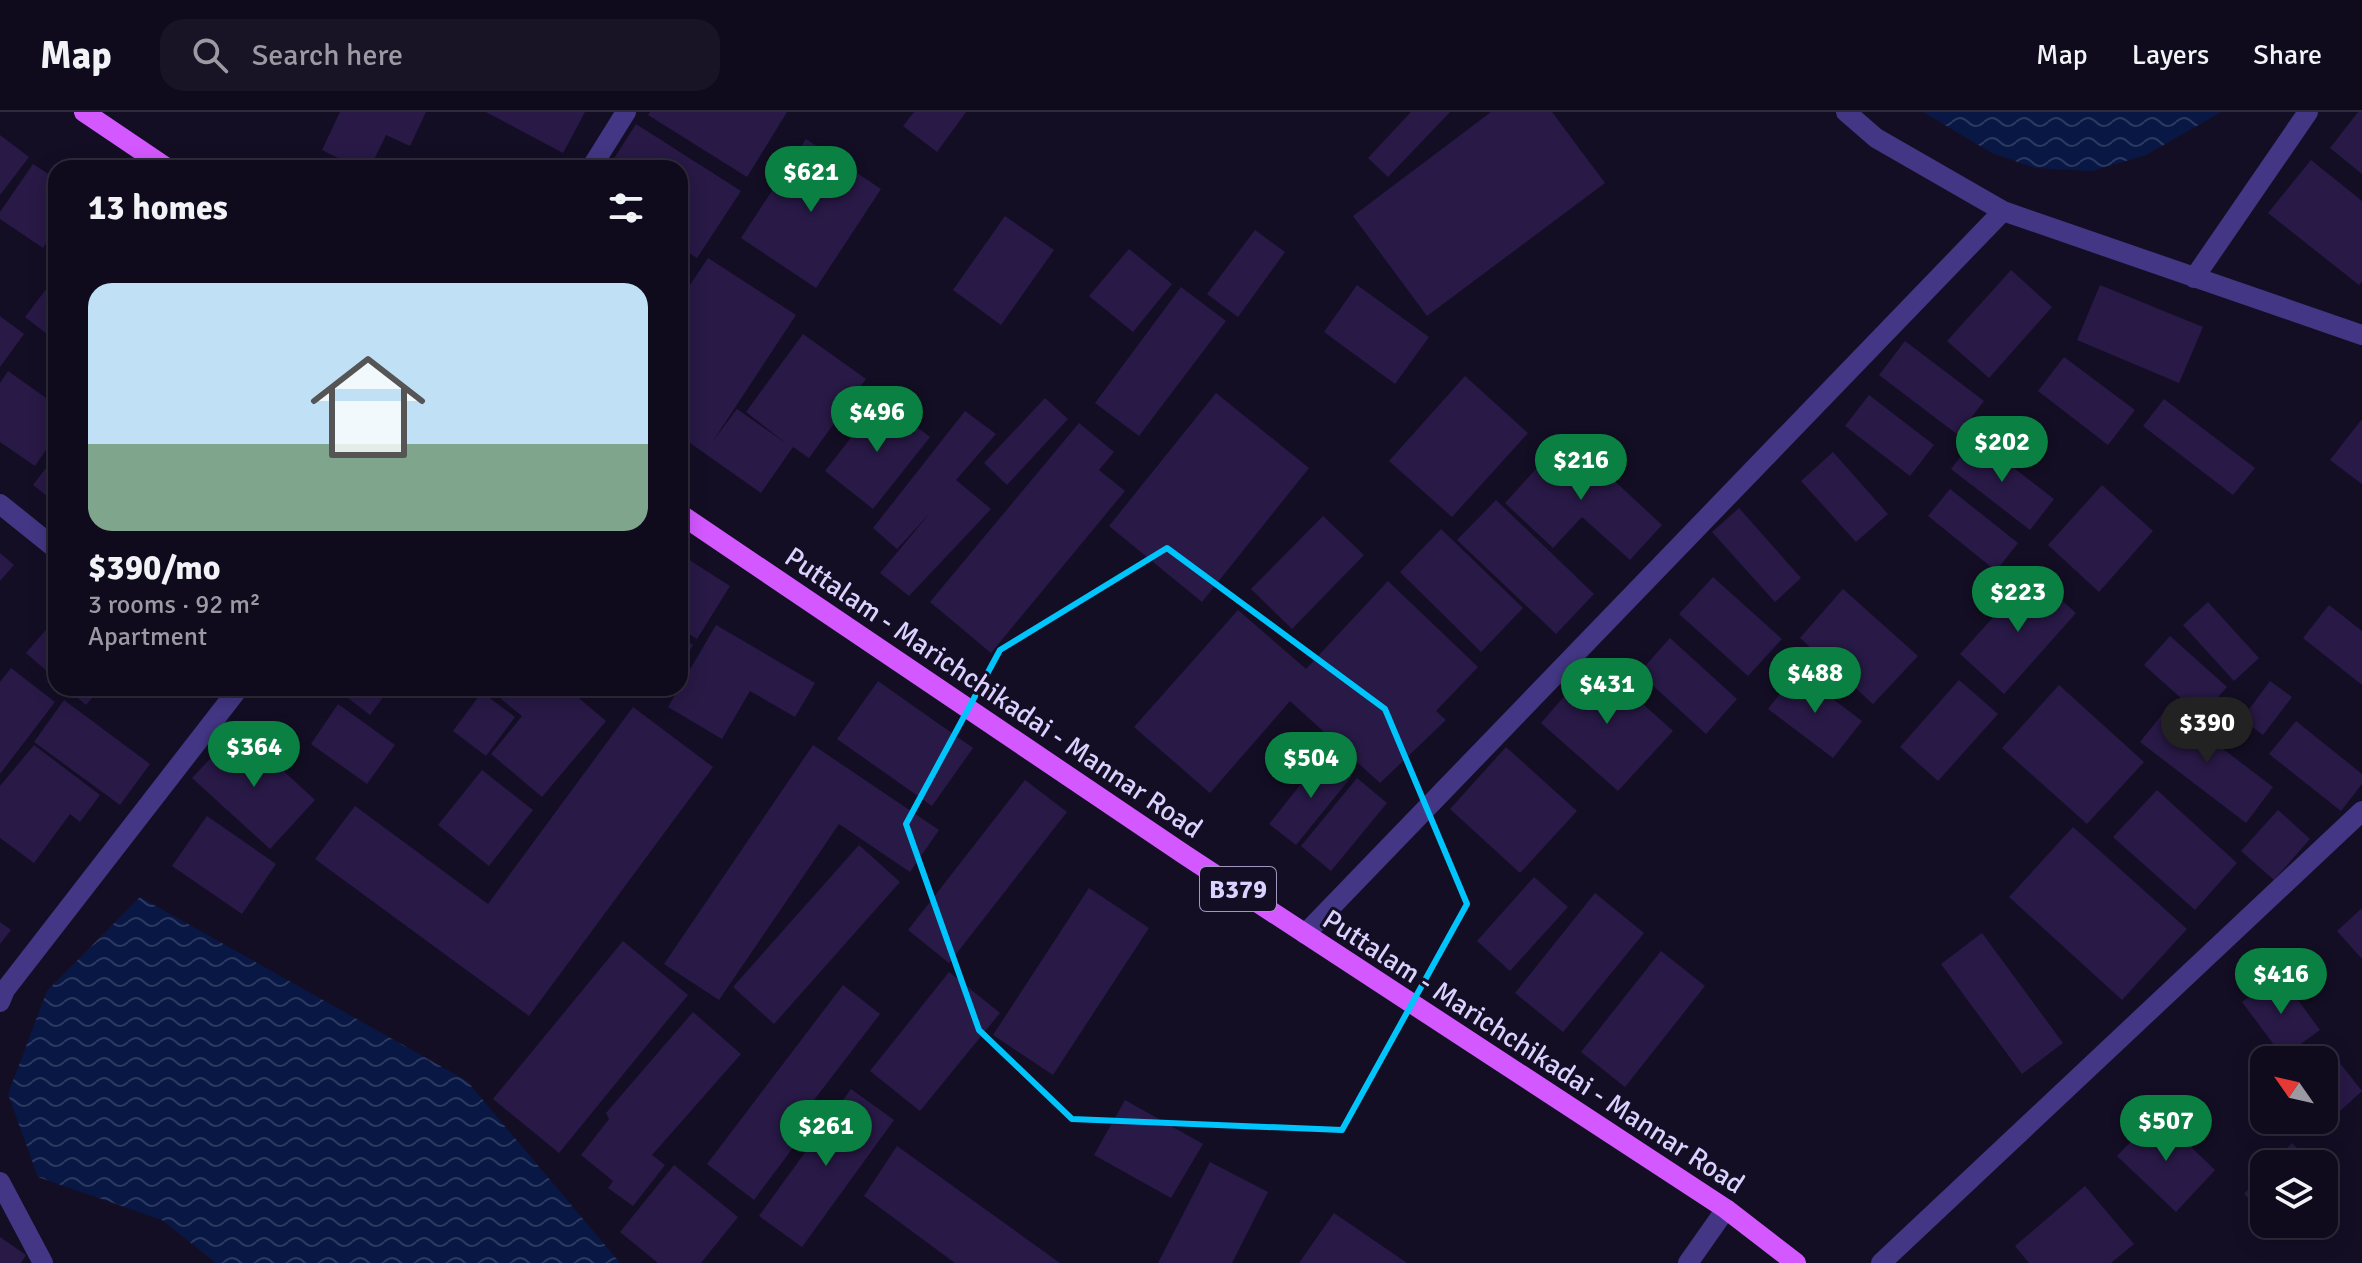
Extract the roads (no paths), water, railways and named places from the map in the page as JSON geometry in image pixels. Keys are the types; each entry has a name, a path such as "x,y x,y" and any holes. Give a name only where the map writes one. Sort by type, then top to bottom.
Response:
{"main road":[{"path":"84,112 155,160"},
{"name":"Puttalam - Marichchikadai - Mannar Road","path":"688,519 1305,934 1726,1209 1796,1263"}],"street":[{"path":"596,160 626,112"},
{"path":"1846,112 1876,138 2003,211 2362,335"},
{"path":"2194,278 2308,112"},
{"path":"1305,934 2003,211"},
{"path":"0,504 48,543"},
{"path":"0,1002 5,990 229,696"},
{"path":"1881,1263 2362,811"},
{"path":"0,1182 43,1263"},
{"path":"1688,1263 1726,1209"}],"water":[{"path":"1923,112 2221,112 2146,155 2092,171 2035,168 1992,153"},
{"path":"140,897 467,1081 620,1263 216,1263 162,1220 38,1177 8,1094 47,991"}]}
